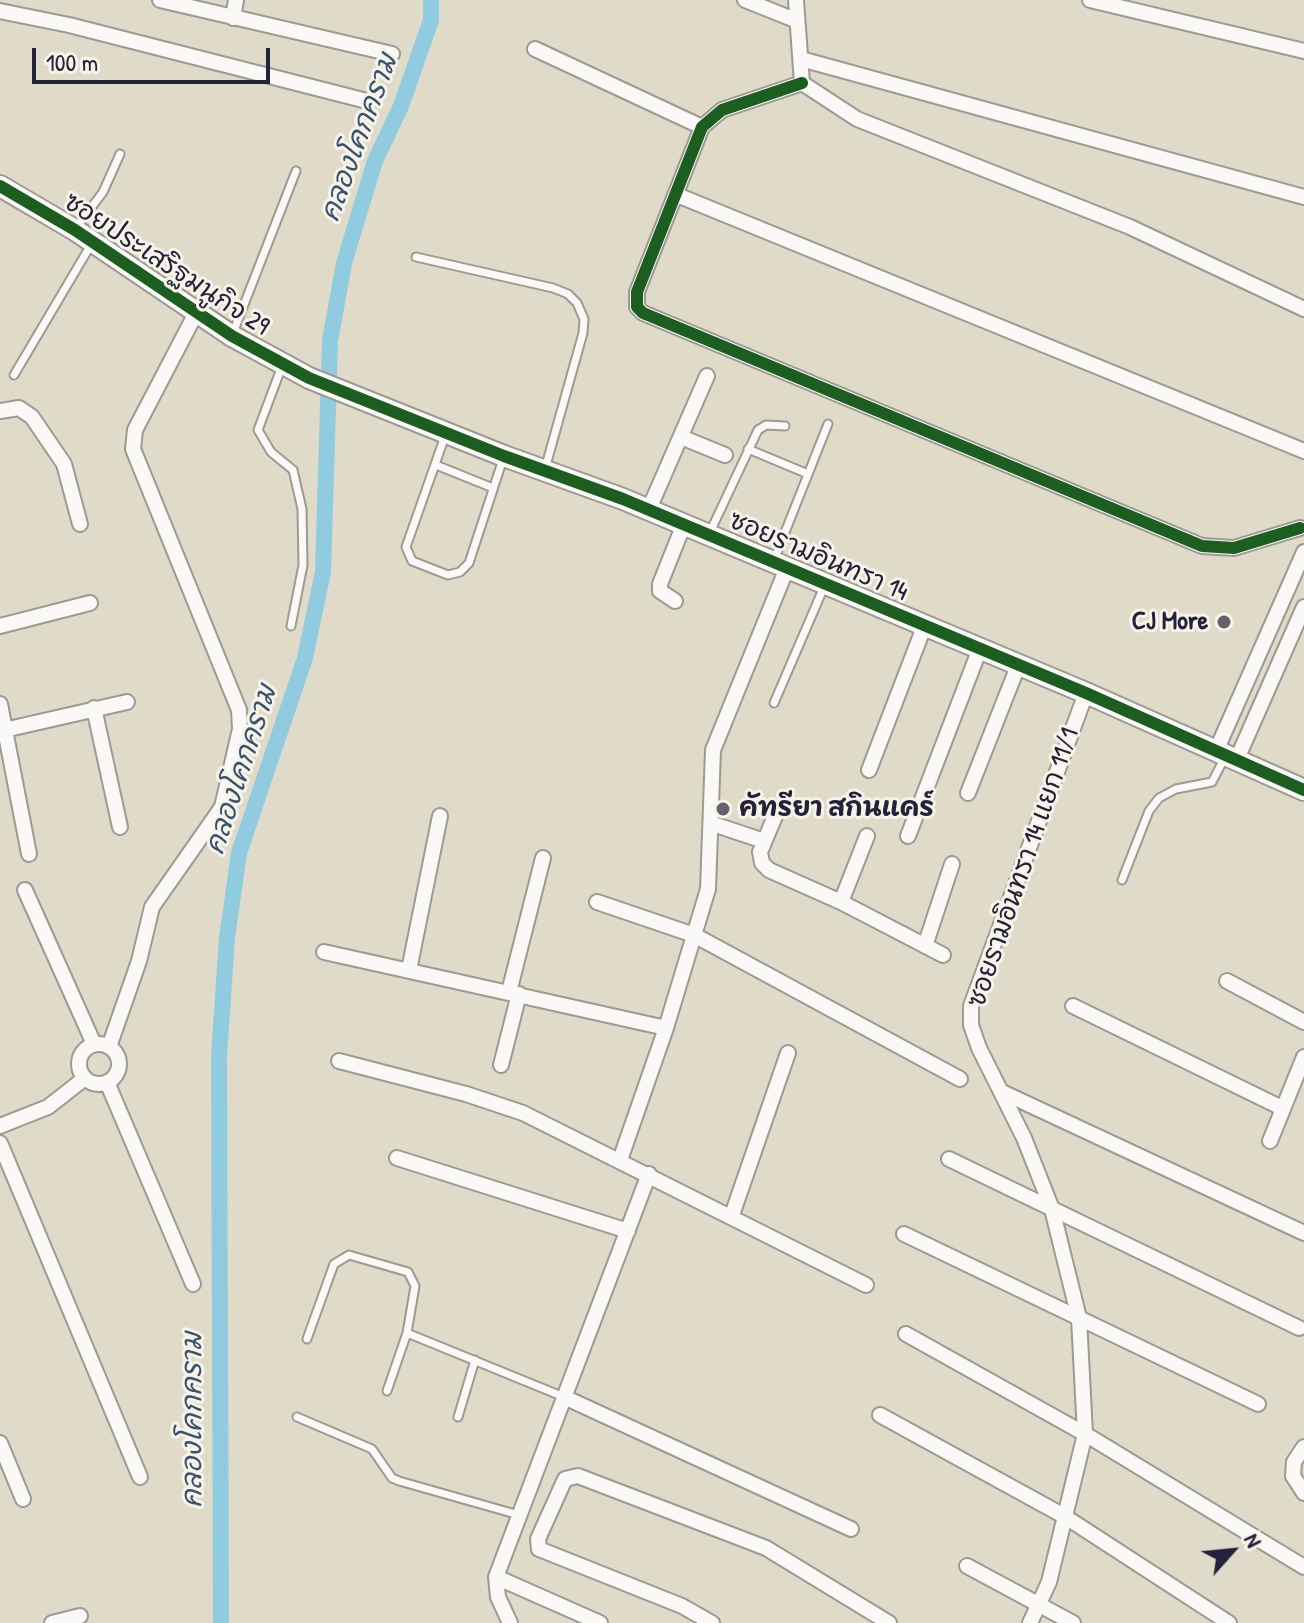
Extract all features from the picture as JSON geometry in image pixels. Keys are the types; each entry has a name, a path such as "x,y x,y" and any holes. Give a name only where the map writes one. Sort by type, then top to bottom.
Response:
{"street":[{"path":"160,0 392,54"},
{"path":"233,18 236,0"},
{"path":"745,0 795,20"},
{"path":"796,0 795,20 802,83"},
{"path":"1090,0 1304,51"},
{"path":"0,11 69,25 363,100"},
{"path":"535,49 702,127"},
{"path":"801,59 1304,197"},
{"path":"802,83 722,110 702,127 637,292 637,307 651,319 1202,546 1234,548 1302,525 1299,540 1304,550 1226,755"},
{"path":"802,83 857,119 1130,227 1304,309"},
{"name":"ซอยประเสริฐมนูกิจ 29","path":"0,186 75,230 232,336 309,378"},
{"path":"677,195 1304,451"},
{"path":"102,1046 139,961 152,907 222,807 240,729 239,710 133,443 135,430 196,313"},
{"path":"649,509 707,376"},
{"name":"ซอยรามอินทรา 14","path":"309,378 445,434 649,509 979,651 1086,693 1304,790"},
{"path":"0,411 19,408 32,417 64,464 80,524"},
{"path":"681,437 725,455"},
{"path":"675,601 660,591 660,584 684,524"},
{"path":"620,1160 666,1028 708,889 713,824 713,750 780,565"},
{"path":"0,626 90,603"},
{"path":"1226,755 1304,607"},
{"path":"869,770 924,627"},
{"path":"908,836 979,651"},
{"path":"968,793 1018,666"},
{"name":"ซอยรามอินทรา 14 แยก 11/1","path":"1030,1623 1049,1582 1084,1422 1079,1318 1052,1209 1002,1092 979,1048 971,1025 971,1006 1086,693"},
{"path":"2,731 127,702"},
{"path":"0,704 2,731 29,854"},
{"path":"94,708 120,827"},
{"path":"778,809 764,841 762,863 769,870 841,902 943,955"},
{"path":"409,970 440,816"},
{"path":"713,824 764,841"},
{"path":"841,902 867,836"},
{"path":"501,1065 543,858"},
{"path":"925,946 952,864"},
{"path":"25,890 102,1046 115,1053 118,1067 107,1082 95,1083 85,1078 79,1061 84,1050 102,1046"},
{"path":"597,902 694,935 960,1079"},
{"path":"324,952 666,1028"},
{"path":"1227,981 1304,1022"},
{"path":"1073,1006 1282,1108"},
{"path":"732,1215 788,1053"},
{"path":"1270,1141 1304,1057"},
{"path":"339,1061 508,1108 732,1215 866,1285"},
{"path":"0,1126 48,1107 85,1078"},
{"path":"107,1082 193,1284"},
{"path":"1002,1092 1304,1233"},
{"path":"0,1143 140,1477"},
{"path":"397,1158 628,1231"},
{"path":"949,1159 1299,1328"},
{"path":"510,1623 497,1594 496,1577 649,1174"},
{"path":"904,1234 1258,1404"},
{"path":"906,1334 1084,1422 1304,1567"},
{"path":"564,1397 851,1529"},
{"path":"880,1415 1064,1516 1229,1623"},
{"path":"0,1443 23,1499"},
{"path":"1304,1447 1294,1462 1293,1476 1304,1493"},
{"path":"712,1623 682,1606 539,1549 538,1539 565,1479 578,1476 766,1548 889,1623"},
{"path":"967,1566 1073,1623"},
{"path":"496,1577 600,1623"},
{"path":"52,1623 80,1616"}],"lane":[{"path":"75,230 103,192 120,154"},
{"path":"232,336 296,171"},
{"path":"14,375 93,242"},
{"path":"416,257 553,288 568,294 577,303 584,319 583,333 544,471"},
{"path":"282,366 258,430 271,452 293,470 302,509 303,565 291,626"},
{"path":"780,565 808,474 828,424"},
{"path":"709,535 748,449 762,426 785,426"},
{"path":"445,434 407,541 407,553 412,561 448,575 460,572 469,563 504,456"},
{"path":"748,449 808,474"},
{"path":"436,465 493,488"},
{"path":"774,703 825,584"},
{"path":"1122,880 1149,811 1159,798 1176,789 1212,782 1226,755"},
{"path":"307,1339 334,1264 349,1255 408,1272 415,1286 407,1333 387,1391"},
{"path":"407,1333 564,1397"},
{"path":"458,1417 475,1360"},
{"path":"297,1417 372,1449 392,1478 519,1515"}],"waterway":[{"name":"คลองโคกคราม","path":"221,1623 219,1056 227,938 239,853 305,658 323,572 330,341 344,263 375,161 401,106 431,20 431,0"}],"cycle path":[{"path":"802,83 722,110 702,127 637,292 637,307 643,313 1202,546 1234,548 1300,528"},
{"path":"0,186 75,230 232,336 309,378 504,456 623,499 1086,693 1304,790"}],"place":[{"name":"CJ More","path":"1224,622"},
{"name":"คัทรียา สกินแคร์","path":"723,809"}]}
